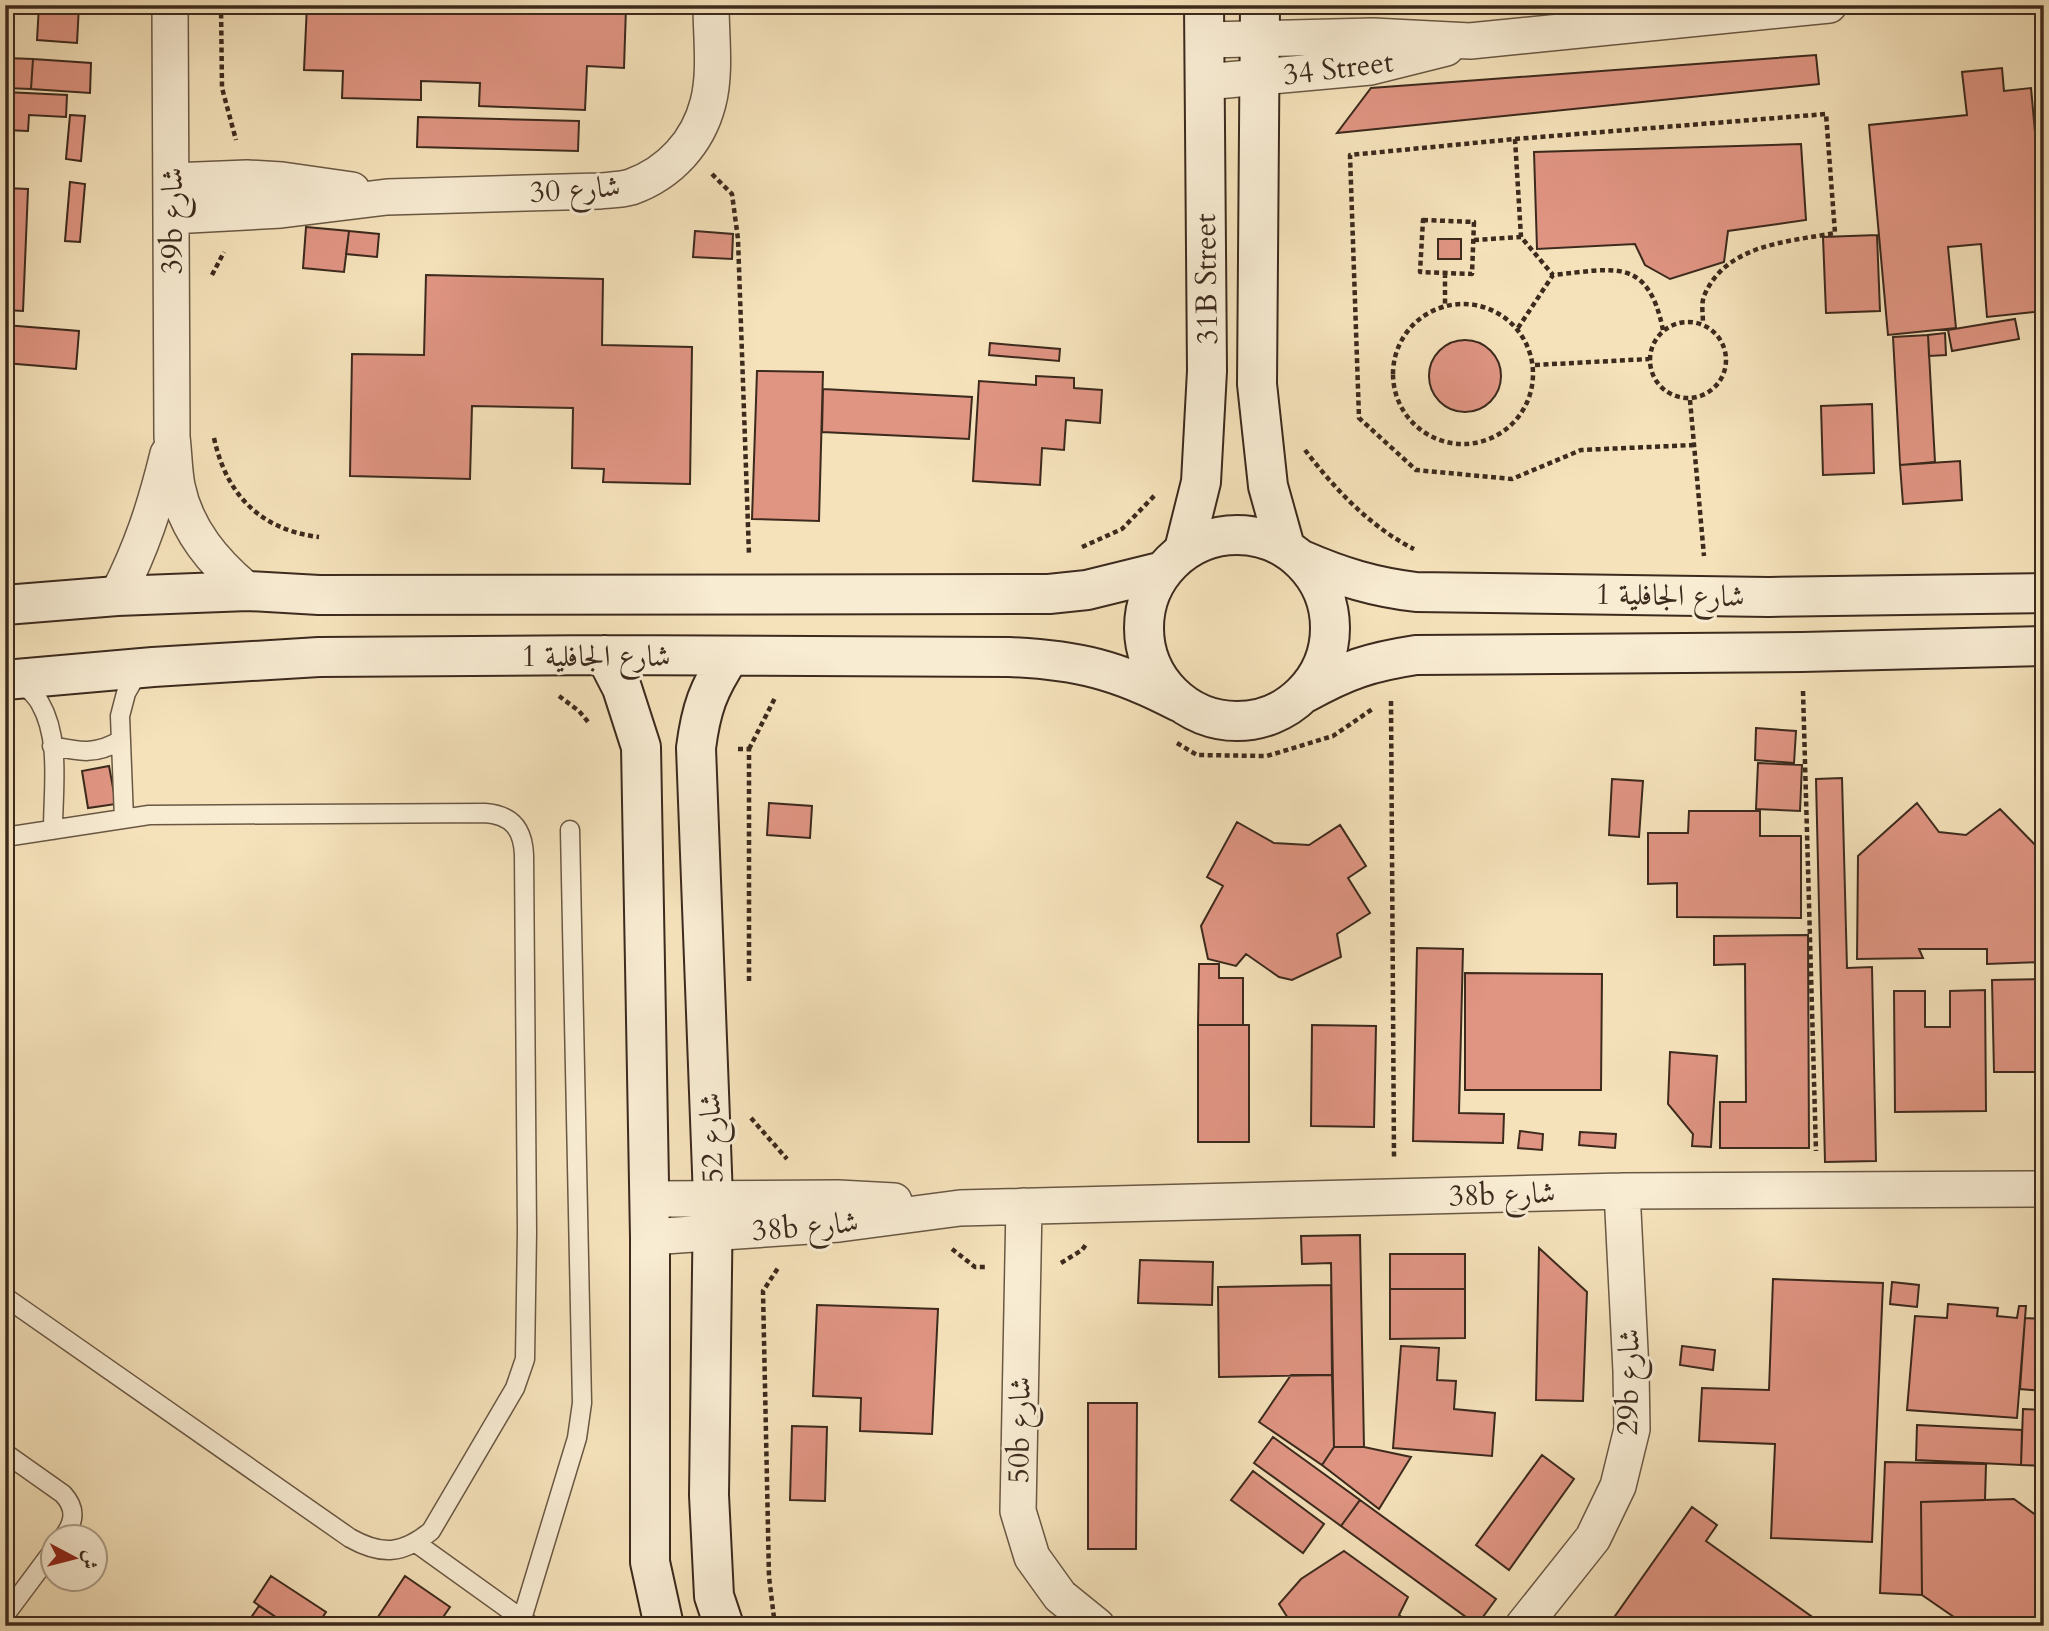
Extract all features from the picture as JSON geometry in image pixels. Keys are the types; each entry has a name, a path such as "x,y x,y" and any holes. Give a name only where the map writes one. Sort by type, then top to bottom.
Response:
{"street":[{"name":"39b شارع","path":"170,5 172,437 177,485 187,517 203,545 216,562 248,591"},
{"name":"شارع 30","path":"172,216 316,207 387,197 629,188 656,175 680,156 698,131 709,101 712,5"},
{"name":"34 Street","path":"1204,23 1260,22 1373,36 1470,41 1829,5"},
{"name":"31B Street","path":"1260,22 1257,384 1268,486 1294,553"},
{"name":"31B Street","path":"1172,561 1200,482 1207,371 1204,23"},
{"name":"34 Street","path":"1205,82 1370,67 1437,52 1470,41"},
{"name":"شارع 30","path":"172,181 247,178 306,183 387,197"},
{"name":"39b شارع","path":"117,596 150,523 172,437"},
{"path":"1234,534 1261,536 1294,553 1323,590 1331,626 1324,662 1305,693 1277,713 1244,722 1210,718 1179,702 1156,675 1144,641 1145,605 1172,561 1208,538 1234,534"},
{"name":"شارع الجافلية 1","path":"1294,553 1339,576 1377,587 1416,592 1769,597 2044,593"},
{"name":"شارع الجافلية 1","path":"5,605 117,596 248,591 318,595 1049,594 1099,588 1172,561"},
{"name":"شارع الجافلية 1","path":"1305,693 1340,674 1377,660 1416,654 1802,652 2044,646"},
{"name":"شارع الجافلية 1","path":"6,680 153,667 319,657 605,655 1054,659 1098,668 1139,682 1179,702"},
{"name":"شارع 52","path":"605,655 622,688 641,747 650,1237 650,1562 664,1626"},
{"name":"شارع 52","path":"724,1626 714,1596 709,1494 713,1215 696,748 701,715 708,694 730,656"},
{"name":"38b شارع","path":"649,1199 713,1215 798,1212 879,1200 960,1208 1622,1191 2044,1189"},
{"name":"29b شارع","path":"1523,1626 1593,1538 1619,1486 1632,1429 1622,1191"},
{"name":"50b شارع","path":"1024,1206 1018,1511 1032,1557 1060,1596 1097,1626"},
{"name":"38b شارع","path":"650,1237 713,1215"}],"lane":[{"path":"124,818 120,716 126,693 138,672 153,667"},
{"path":"6,680 22,682 39,700 49,722 52,746 52,830"},
{"path":"52,746 90,752 107,748 121,740"},
{"path":"5,837 149,815 485,813 498,814 519,829 523,842 524,869 527,1232 525,1359 515,1388 431,1531 416,1543 399,1549 382,1550 365,1546 350,1538 5,1297"},
{"path":"416,1543 527,1622 577,1438 582,1403 569,830"},
{"path":"5,1453 63,1494 74,1512 72,1522"},
{"path":"5,1615 38,1571"}],"path":[{"path":"221,5 222,88 247,178"},
{"path":"1694,446 1581,450 1512,479 1416,470 1359,418 1350,155 1826,114 1835,233 1772,244 1743,253 1718,272 1703,298 1703,323"},
{"path":"1515,139 1521,237 1553,275"},
{"path":"680,156 713,174 732,194 738,239 750,595"},
{"path":"212,288 212,275 245,213"},
{"path":"1423,220 1474,222 1472,274 1445,273 1420,272 1423,220"},
{"path":"1474,240 1521,237"},
{"path":"1553,275 1607,270 1630,274 1649,288 1659,309 1663,330"},
{"path":"1445,273 1445,304"},
{"path":"1518,328 1553,275"},
{"path":"1445,304 1485,305 1518,328 1534,365 1527,405 1499,435 1461,445 1422,433 1397,401 1393,361 1410,325 1445,304"},
{"path":"1682,321 1703,323 1720,337 1727,356 1724,377 1710,393 1690,400 1669,395 1654,380 1649,359 1653,343 1663,330 1682,321"},
{"path":"1534,365 1649,359"},
{"path":"1690,400 1707,595"},
{"path":"214,425 214,439 220,463 231,486 247,505 267,520 290,531 319,537"},
{"path":"1262,436 1296,437 1328,480 1366,516 1421,552"},
{"path":"1079,548 1122,529 1163,486"},
{"path":"1802,652 1817,1191"},
{"path":"1174,741 1197,755 1267,756 1333,736 1391,696 1395,1197"},
{"path":"696,748 749,749 749,993"},
{"path":"749,1116 796,1169 799,1243 789,1251 763,1291 769,1577 775,1626"},
{"path":"1022,1269 1062,1263 1082,1251 1090,1240"}],"building":[{"path":"39,5 79,5 77,43 37,40"},
{"path":"307,5 626,7 624,68 587,66 585,110 479,106 480,83 421,81 421,100 342,98 343,71 304,70"},
{"path":"1816,55 1819,84 1337,133 1371,88"},
{"path":"5,58 33,59 31,89 5,88"},
{"path":"33,59 91,63 90,93 31,89"},
{"path":"2002,68 2004,91 2031,88 2044,231 2044,311 1987,317 1981,244 1948,247 1956,328 1888,335 1869,125 1967,115 1962,72"},
{"path":"5,92 67,95 66,117 29,115 28,131 5,130"},
{"path":"70,115 85,116 81,161 66,159"},
{"path":"418,117 579,121 578,151 417,147"},
{"path":"1801,144 1806,220 1728,231 1724,262 1670,279 1645,265 1635,244 1537,249 1534,152"},
{"path":"70,182 85,184 80,242 65,241"},
{"path":"5,188 28,189 23,311 5,310"},
{"path":"306,227 349,231 344,272 303,268"},
{"path":"349,231 379,234 377,257 346,254"},
{"path":"695,231 733,234 732,259 693,257"},
{"path":"1877,235 1880,311 1826,313 1823,237"},
{"path":"1438,239 1461,239 1461,259 1438,259"},
{"path":"426,275 603,279 602,345 692,347 690,484 603,482 604,469 572,468 573,408 472,406 470,479 350,476 352,354 424,355"},
{"path":"2015,319 2019,339 1952,351 1948,330"},
{"path":"5,325 79,331 76,369 5,363"},
{"path":"1945,333 1946,355 1929,356 1928,335"},
{"path":"1928,335 1935,462 1900,465 1893,337"},
{"path":"1465,340 1485,346 1495,356 1501,376 1495,396 1485,406 1465,412 1445,406 1435,396 1429,376 1435,356 1445,346"},
{"path":"990,343 1060,349 1059,361 989,355"},
{"path":"757,371 823,372 819,521 752,519"},
{"path":"1036,376 1074,378 1074,388 1102,390 1100,423 1066,420 1064,450 1042,448 1040,485 973,481 979,381 1036,385"},
{"path":"823,389 972,397 969,439 822,432"},
{"path":"1872,404 1874,473 1823,475 1821,406"},
{"path":"1960,461 1962,500 1903,504 1900,465"},
{"path":"1756,728 1796,731 1794,763 1755,760"},
{"path":"1758,763 1802,765 1800,811 1756,809"},
{"path":"109,766 116,804 88,808 82,771"},
{"path":"1842,778 1847,968 1872,967 1876,1161 1825,1162 1816,779"},
{"path":"1612,779 1643,781 1639,837 1609,835"},
{"path":"769,803 812,806 810,838 767,835"},
{"path":"1917,803 1939,832 1966,835 2000,809 2044,854 2044,962 1987,964 1987,949 1919,949 1923,958 1857,959 1858,856"},
{"path":"1689,811 1760,811 1760,836 1801,836 1801,918 1677,917 1677,883 1648,884 1648,833 1688,833"},
{"path":"1237,822 1274,843 1309,845 1340,825 1366,866 1348,878 1370,913 1337,934 1341,957 1292,980 1279,977 1246,954 1236,966 1208,959 1201,926 1223,886 1207,877"},
{"path":"1808,935 1809,1148 1720,1148 1720,1102 1746,1102 1745,964 1714,965 1714,936"},
{"path":"1417,948 1463,949 1459,1113 1504,1114 1503,1143 1413,1141"},
{"path":"1199,964 1219,964 1219,978 1243,978 1243,1025 1198,1025"},
{"path":"1465,973 1602,974 1601,1090 1465,1090"},
{"path":"2044,979 2044,1046 2041,1046 2041,1072 1994,1072 1992,980"},
{"path":"1985,990 1986,1111 1895,1112 1894,991 1925,991 1925,1027 1950,1027 1950,991"},
{"path":"1198,1025 1249,1025 1249,1142 1198,1142"},
{"path":"1312,1025 1376,1026 1374,1127 1311,1126"},
{"path":"1670,1052 1717,1056 1711,1147 1692,1146 1693,1134 1668,1104"},
{"path":"1520,1131 1543,1134 1542,1150 1518,1148"},
{"path":"1580,1132 1616,1134 1615,1148 1579,1145"},
{"path":"1360,1235 1364,1447 1334,1447 1331,1263 1302,1264 1301,1236"},
{"path":"1539,1248 1587,1292 1583,1401 1536,1400"},
{"path":"1390,1254 1465,1254 1465,1289 1390,1289"},
{"path":"1140,1260 1213,1262 1212,1305 1138,1303"},
{"path":"1773,1279 1883,1283 1872,1542 1771,1538 1775,1444 1699,1441 1702,1388 1769,1390"},
{"path":"1892,1282 1919,1285 1917,1307 1890,1304"},
{"path":"1331,1285 1332,1375 1219,1377 1218,1287"},
{"path":"1390,1289 1465,1289 1465,1338 1390,1339"},
{"path":"1948,1304 1998,1308 1997,1316 2017,1318 2019,1306 2026,1306 2017,1418 1907,1410 1915,1316 1947,1318"},
{"path":"817,1305 938,1309 932,1434 860,1431 861,1398 813,1396"},
{"path":"2025,1318 2044,1319 2044,1391 2020,1389"},
{"path":"1401,1346 1439,1348 1437,1380 1456,1381 1454,1409 1495,1413 1492,1456 1393,1448"},
{"path":"1682,1346 1715,1350 1713,1370 1680,1365"},
{"path":"1291,1375 1332,1375 1334,1447 1322,1465 1259,1422"},
{"path":"1088,1403 1137,1403 1136,1549 1088,1549"},
{"path":"2023,1409 2044,1410 2044,1466 2021,1465"},
{"path":"1917,1425 2022,1430 2021,1465 1916,1460"},
{"path":"792,1426 827,1427 825,1501 790,1500"},
{"path":"1273,1437 1360,1500 1341,1526 1254,1463"},
{"path":"1334,1447 1364,1447 1411,1457 1379,1509 1322,1465"},
{"path":"1542,1455 1574,1479 1509,1570 1476,1545"},
{"path":"1885,1462 1986,1464 1985,1500 1921,1502 1922,1595 1880,1593"},
{"path":"1253,1471 1324,1524 1303,1553 1231,1500"},
{"path":"2014,1499 2044,1521 2044,1626 1967,1626 1922,1595 1921,1502"},
{"path":"1360,1500 1496,1599 1477,1625 1341,1526"},
{"path":"1692,1507 1717,1525 1706,1541 1825,1626 1608,1626"},
{"path":"1344,1551 1408,1597 1399,1615 1414,1626 1293,1626 1279,1604 1301,1579"},
{"path":"271,1576 326,1612 317,1626 289,1626 254,1602"},
{"path":"405,1576 450,1607 437,1626 378,1626 374,1623"},
{"path":"259,1606 289,1626 255,1626 248,1622"},
{"path":"145,1618 222,1619 222,1626 144,1626"}]}
